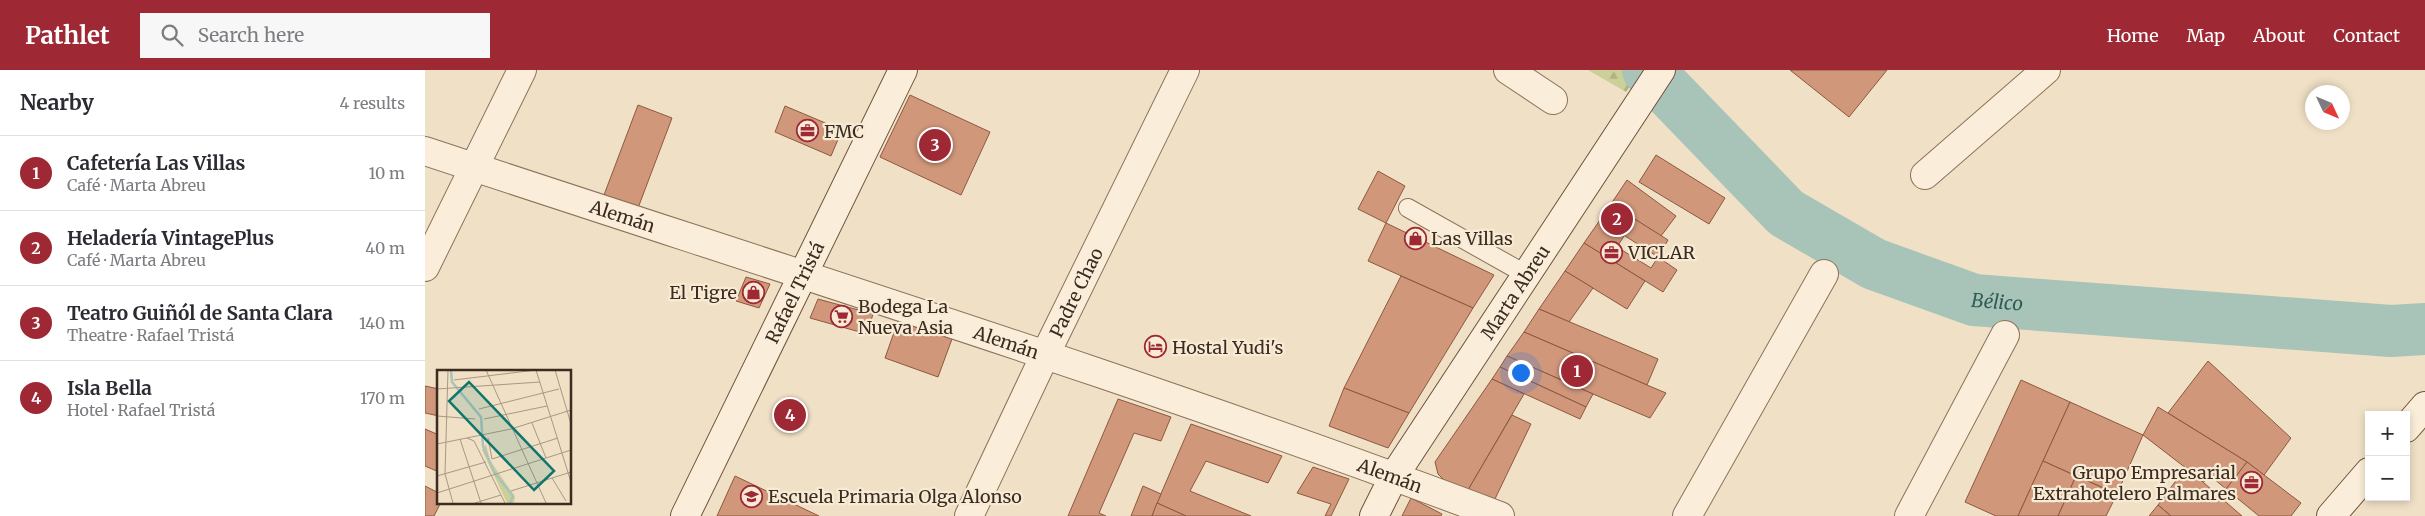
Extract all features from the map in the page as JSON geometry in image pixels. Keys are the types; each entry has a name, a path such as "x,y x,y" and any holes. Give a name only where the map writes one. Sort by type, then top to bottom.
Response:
{"street":[{"path":"425,267 522,70"},
{"name":"Rafael Tristá","path":"685,516 903,70"},
{"name":"Padre Chao","path":"969,516 1045,355 1185,70"},
{"path":"1508,70 1553,100"},
{"name":"Marta Abreu","path":"1374,516 1395,476 1661,70"},
{"path":"1925,175 2046,70"},
{"name":"Alemán","path":"425,151 1045,355 1395,476 1500,516"},
{"path":"1687,516 1824,274"},
{"path":"1909,516 2005,335"},
{"path":"2410,423 2425,406"},
{"path":"2331,516 2365,477"}],"lane":[{"path":"1408,208 1527,275"}],"green space":[{"path":"1588,70 1641,70 1626,92"}],"building":[{"path":"1790,70 1887,70 1849,117"},
{"path":"910,95 990,132 961,195 880,157"},
{"path":"638,105 672,118 638,208 604,195"},
{"name":"FMC","path":"785,106 842,130 831,156 775,132"},
{"path":"1656,155 1725,198 1709,224 1639,182"},
{"path":"1378,171 1405,186 1386,223 1358,209"},
{"path":"1627,180 1676,216 1661,236 1611,204"},
{"path":"1611,204 1668,240 1658,257 1600,220"},
{"name":"VICLAR","path":"1600,220 1624,236 1617,247 1651,268 1658,257 1677,270 1663,292 1584,243"},
{"path":"1386,223 1494,275 1473,308 1368,261"},
{"path":"1584,243 1645,281 1627,309 1565,271"},
{"path":"1565,271 1593,288 1569,322 1539,309"},
{"path":"1401,276 1473,308 1409,413 1344,388"},
{"name":"El Tigre","path":"746,277 770,284 759,308 736,301"},
{"name":"Bodega La Nueva Asia","path":"818,299 873,314 867,334 810,318"},
{"path":"1539,309 1658,359 1647,385 1524,332"},
{"path":"898,321 952,339 938,377 885,358"},
{"path":"1524,332 1666,393 1650,418 1593,394 1507,356"},
{"path":"1507,356 1593,394 1586,407 1500,367"},
{"path":"2208,361 2291,438 2264,475 2247,462 2168,413"},
{"path":"1500,367 1586,407 1580,419 1492,379"},
{"path":"1492,379 1524,394 1468,490 1444,480 1438,474 1435,462"},
{"path":"2021,380 2070,402 2018,516 1996,516 1965,502"},
{"path":"425,386 437,389 437,416 425,413"},
{"path":"1344,388 1409,413 1388,448 1329,426"},
{"path":"1118,399 1171,417 1161,441 1134,433 1099,513 1106,516 1068,516"},
{"path":"2070,402 2143,435 2117,494 2043,461"},
{"path":"2158,407 2247,462 2226,489 2208,474 2204,482 2143,435"},
{"path":"1512,415 1531,424 1494,501 1468,490"},
{"path":"1191,424 1282,456 1268,483 1206,461 1190,491 1251,516 1186,516 1157,503"},
{"path":"425,429 437,434 437,471 425,466"},
{"path":"2043,461 2076,476 2058,516 2018,516"},
{"name":"Grupo Empresarial Extrahotelero Palmares","path":"2247,462 2301,503 2291,516 2259,516 2226,489"},
{"path":"1313,467 1349,479 1331,516 1325,516 1331,504 1297,493"},
{"path":"2186,467 2242,516 2171,516 2158,505"},
{"name":"Escuela Primaria Olga Alonso","path":"735,476 819,516 717,516"},
{"path":"2076,476 2117,494 2106,516 2058,516"},
{"path":"425,486 437,492 437,504 440,504 434,516 425,516"},
{"path":"1143,486 1161,494 1152,516 1131,516"},
{"path":"1411,498 1442,514 1441,516 1402,516"},
{"path":"1157,503 1186,516 1152,516"},
{"path":"2158,505 2171,516 2149,516"}],"waterway":[{"name":"Bélico","path":"1648,70 1786,213 1874,264 1974,300 2391,331 2425,329"}],"place":[{"name":"FMC","path":"808,131"},
{"name":"Teatro Guiñól de Santa Clara","path":"935,145"},
{"name":"Heladería VintagePlus","path":"1617,219"},
{"name":"Las Villas","path":"1415,238"},
{"name":"VICLAR","path":"1612,252"},
{"name":"El Tigre","path":"753,292"},
{"name":"Bodega La Nueva Asia","path":"842,316"},
{"name":"Hostal Yudi's","path":"1156,347"},
{"name":"Cafetería Las Villas","path":"1577,371"},
{"name":"Isla Bella","path":"790,415"},
{"name":"Grupo Empresarial Extrahotelero Palmares","path":"2252,482"},
{"name":"Escuela Primaria Olga Alonso","path":"752,496"}]}
